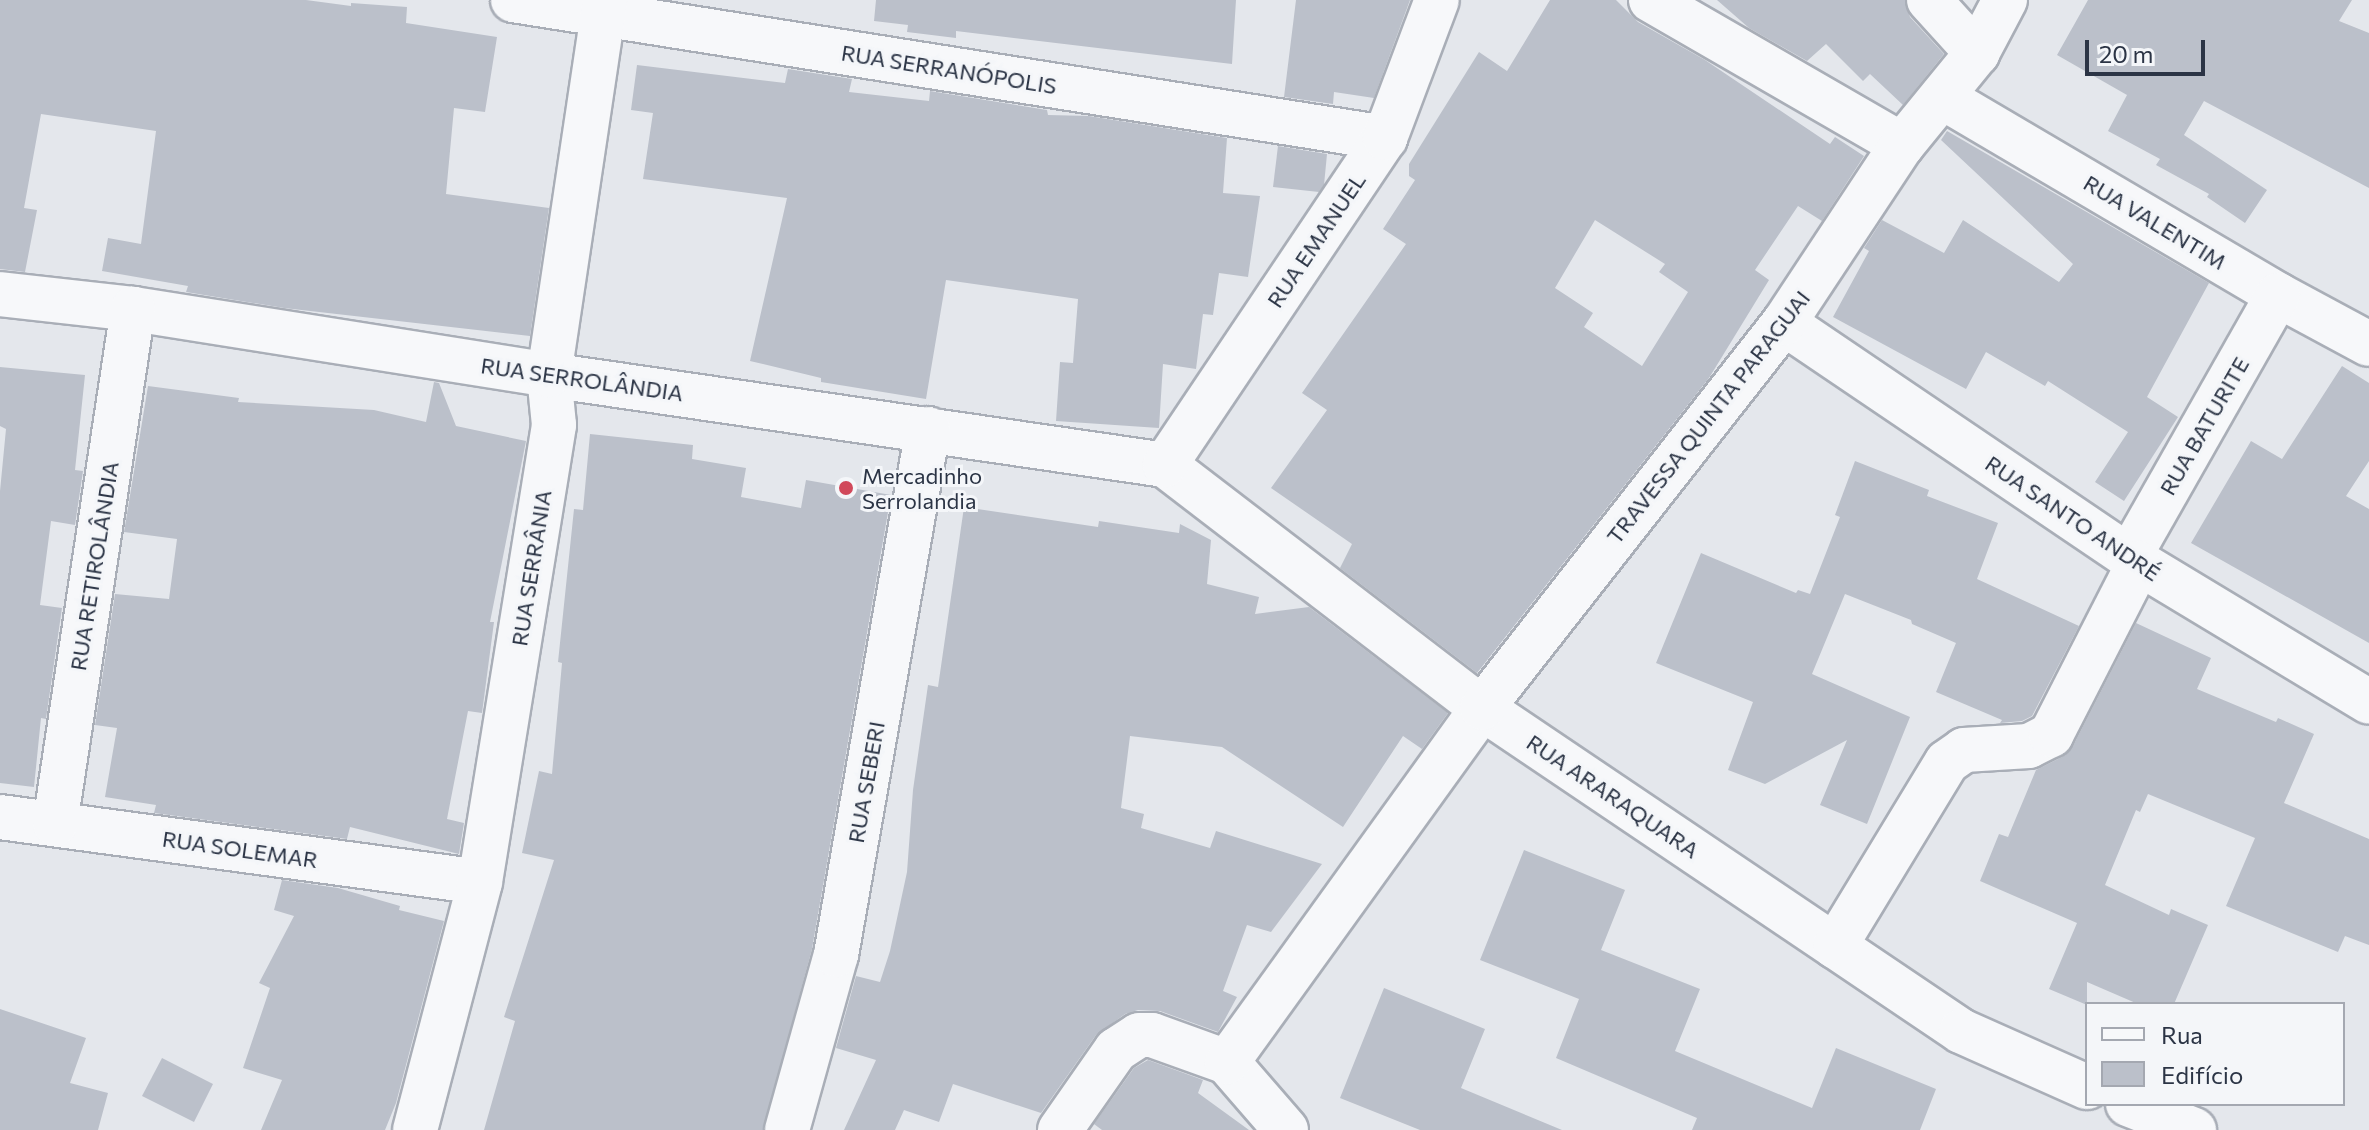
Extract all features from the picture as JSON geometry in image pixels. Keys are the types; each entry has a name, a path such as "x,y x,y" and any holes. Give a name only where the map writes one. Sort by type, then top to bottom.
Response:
{"street":[{"name":"RUA SERRANÓPOLIS","path":"513,0 604,7 1385,138"},
{"name":"RUA EMANUEL","path":"1165,465 1385,138 1437,0"},
{"path":"1651,0 1902,145"},
{"path":"1929,0 1977,53"},
{"name":"TRAVESSA QUINTA PARAGUAI","path":"1227,1062 1482,708 1784,323 1902,145 1977,53 2005,0"},
{"name":"RUA SERRÂNIA","path":"415,1130 480,882 554,425 549,375 604,7"},
{"name":"RUA VALENTIM","path":"1942,97 2278,295 2369,344"},
{"name":"RUA SERROLÂNDIA","path":"0,294 133,309 549,375 1165,465"},
{"name":"RUA BATURITE","path":"1835,946 1947,762 1964,750 2029,746 2051,735 2134,560 2278,295"},
{"name":"RUA RETIROLÂNDIA","path":"55,824 133,309"},
{"name":"RUA SANTO ANDRÉ","path":"1784,323 2134,560 2369,702"},
{"name":"RUA SEBERI","path":"787,1130 836,955 928,429"},
{"name":"RUA ARARAQUARA","path":"1165,465 1482,708 1961,1031 2085,1086"},
{"name":"RUA SOLEMAR","path":"0,817 480,882"},
{"path":"1060,1130 1116,1050 1139,1035 1152,1035 1227,1062 1286,1130"},
{"path":"2133,1106 2194,1130"}],"building":[{"path":"0,0 306,0 351,6 351,3 407,7 406,23 497,37 485,112 454,108 446,194 549,208 530,336 284,308 186,292 188,286 102,271 108,238 141,244 156,131 41,114 24,208 37,210 25,272 0,269"},
{"path":"876,0 1236,0 1232,64 956,31 956,38 907,32 908,25 874,21"},
{"path":"1296,0 1410,0 1374,98 1334,92 1333,104 1284,97"},
{"path":"1550,0 1616,0 1638,22 1705,60 1830,144 1835,137 1864,156 1822,221 1798,206 1755,270 1769,280 1709,378 1477,673 1340,568 1352,544 1271,488 1327,410 1302,393 1406,244 1383,229 1415,180 1409,176 1409,164 1479,52 1507,71","holes":["1595,220 1665,264 1659,272 1688,292 1642,366 1584,327 1593,313 1555,288"]},
{"path":"1717,0 1905,0 1910,17 1944,54 1903,105 1870,74 1863,81 1826,44 1807,61 1749,28"},
{"path":"2088,0 2352,0 2339,21 2369,33 2369,188 2204,101 2184,135 2267,190 2245,223 2207,197 2209,194 2156,165 2160,159 2108,131 2127,95 2057,55"},
{"path":"637,65 785,83 788,69 852,79 849,92 929,101 930,91 1047,110 1048,115 1089,116 1227,138 1223,193 1260,196 1248,277 1219,273 1213,315 1203,314 1196,369 1163,364 1159,428 1056,421 1060,362 1073,363 1078,299 946,280 926,399 821,382 821,378 750,361 787,198 643,179 653,113 631,110"},
{"path":"1947,131 2209,283 2147,397 2178,417 2124,501 2095,482 2128,432 2048,381 2045,386 1986,352 1966,389 1833,317 1869,251 1864,248 1882,220 1944,253 1963,220 2059,282 2073,264 1941,140"},
{"path":"1278,146 1327,154 1324,185 1319,192 1273,187"},
{"path":"2342,366 2369,383 2369,461 2346,496 2369,509 2369,643 2191,543 2251,441 2282,459"},
{"path":"0,367 85,375 75,470 83,471 75,525 51,521 40,605 62,608 46,719 41,718 34,787 0,783 0,491 6,429 0,426"},
{"path":"434,382 439,383 456,426 526,441 490,622 494,622 482,713 468,711 447,819 464,823 459,854 350,827 347,839 154,813 156,805 105,797 117,728 95,725 115,594 169,599 177,539 124,532 148,386 239,398 238,402 374,410 426,422"},
{"path":"590,434 693,445 692,459 746,468 741,497 801,508 806,480 891,495 812,949 763,1130 484,1130 515,1021 504,1017 554,860 522,853 539,771 552,774 562,663 558,662 574,509 583,510"},
{"path":"1855,461 1929,490 1927,496 1998,523 1977,579 2079,626 2032,716 2022,721 2000,723 2002,720 1936,692 1956,643 1912,624 1911,620 1845,594 1812,674 1910,717 1867,824 1820,805 1847,740 1765,784 1728,770 1753,702 1656,663 1701,553 1796,593 1798,590 1810,594 1840,517 1835,515"},
{"path":"964,507 1098,527 1099,521 1179,533 1180,524 1211,540 1207,584 1259,597 1255,614 1309,607 1448,713 1422,749 1403,736 1343,827 1222,747 1130,736 1121,808 1144,814 1141,828 1210,848 1216,831 1322,864 1271,932 1247,925 1223,991 1237,997 1218,1032 1160,1011 1138,1010 1125,1014 1096,1035 1041,1113 953,1084 939,1122 904,1110 895,1130 844,1130 876,1060 836,1048 856,976 880,982 890,951 907,872 913,790 928,685 938,687"},
{"path":"2136,623 2211,658 2197,689 2276,722 2278,718 2314,734 2284,803 2369,839 2369,945 2345,936 2338,952 2226,906 2255,838 2148,794 2140,812 2136,810 2105,885 2169,915 2171,909 2208,925 2175,1002 2133,1002 2087,982 2085,1004 2049,989 2077,923 1980,881 1999,834 2008,837 2036,770 2062,757 2073,746"},
{"path":"1524,850 1625,890 1601,950 1700,989 1675,1051 1812,1108 1836,1048 1936,1089 1920,1130 1692,1130 1697,1118 1556,1058 1579,999 1480,960"},
{"path":"282,880 338,888 400,906 399,910 444,921 396,1103 385,1130 261,1130 282,1080 243,1068 270,988 259,983 294,916 274,910"},
{"path":"1384,988 1485,1029 1461,1088 1562,1130 1420,1130 1340,1098"},
{"path":"0,1009 86,1038 70,1083 108,1093 98,1130 0,1130"},
{"path":"162,1058 213,1084 194,1122 142,1096"},
{"path":"1148,1060 1203,1080 1198,1093 1249,1130 1102,1130 1094,1124 1134,1068"}],"place":[{"name":"Mercadinho Serrolandia","path":"846,488"}]}
